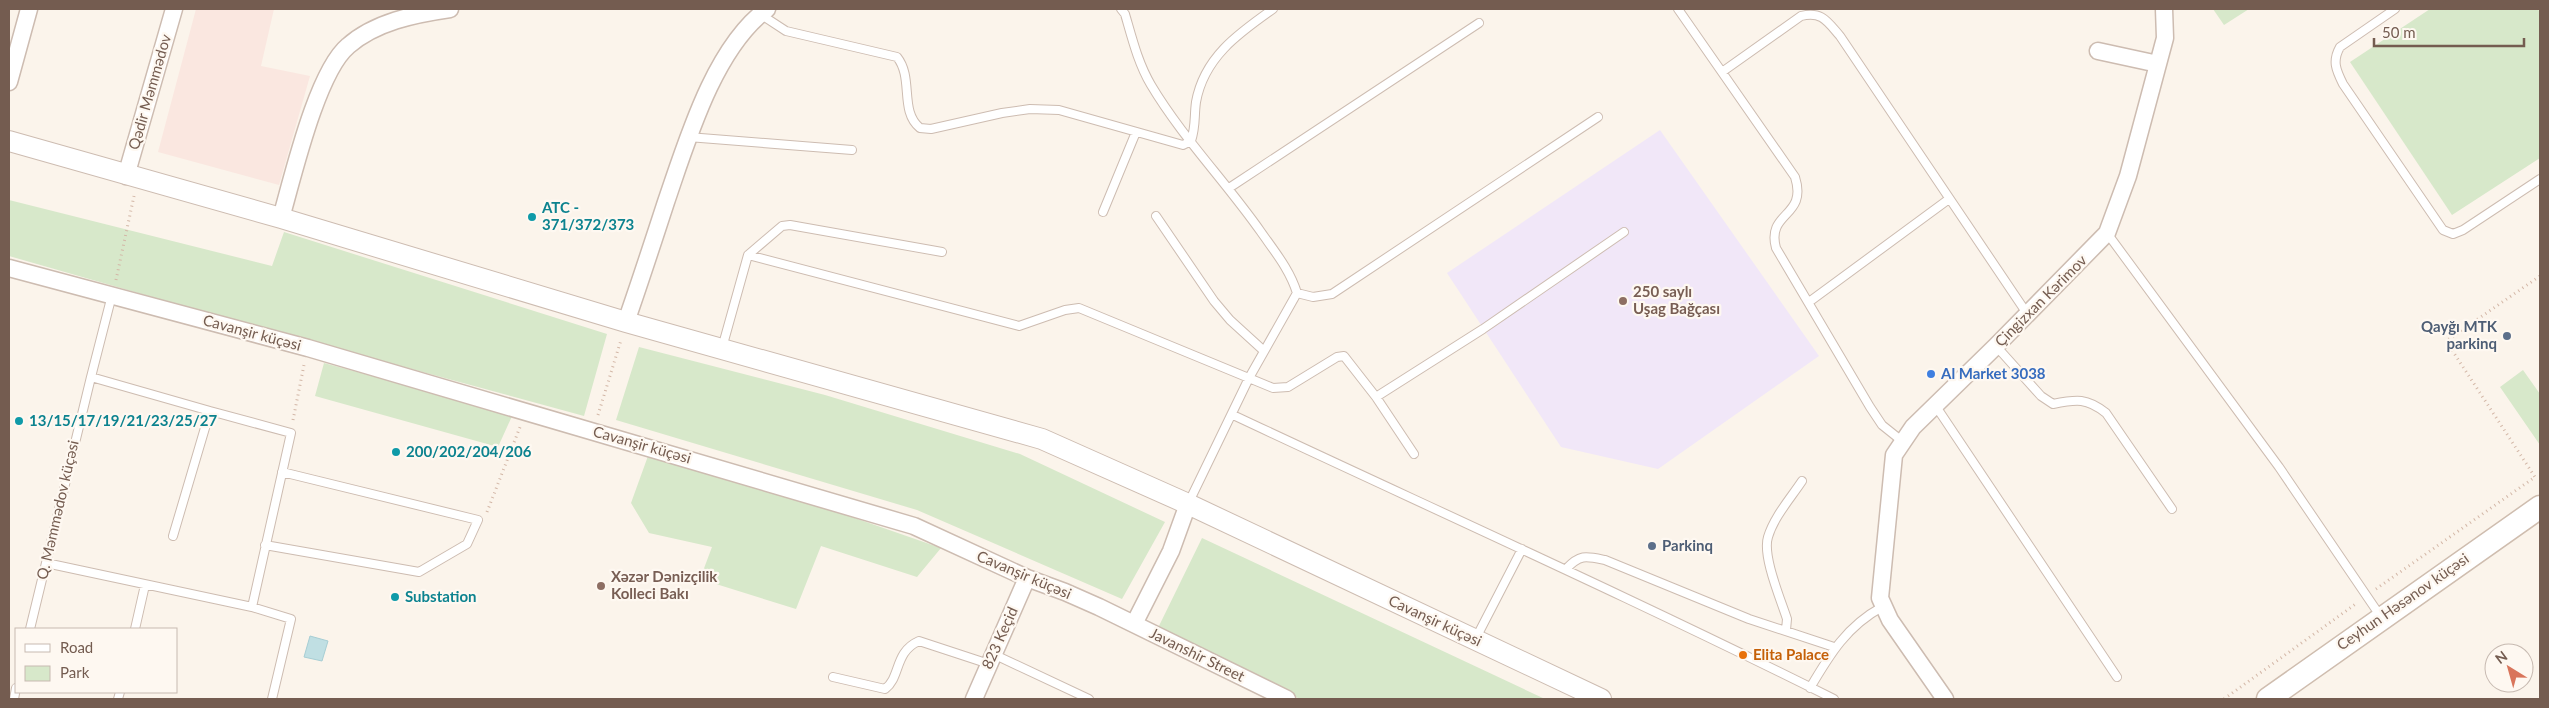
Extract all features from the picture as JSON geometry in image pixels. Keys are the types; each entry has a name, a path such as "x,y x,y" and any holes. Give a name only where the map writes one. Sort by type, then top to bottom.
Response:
{"main road":[{"name":"Ceyhun Həsənov küçəsi","path":"2268,699 2381,617 2540,507"}],"street":[{"path":"9,82 14,44 29,9"},
{"name":"Qədir Məmmədov","path":"130,184 174,9"},
{"path":"281,218 321,87 334,61 348,46 368,32 418,14 450,9"},
{"name":"Çingizxan Kərimov","path":"1882,607 1880,598 1894,455 1902,441 1935,405 2028,315 2107,233 2128,176 2165,38 2164,9"},
{"path":"626,322 688,137 724,58 743,30 762,11"},
{"path":"2098,51 2158,64"},
{"name":"Cavanşir küçəsi","path":"9,141 130,184 281,218 626,322 1042,439 1188,504 1601,699"},
{"name":"Cavanşir küçəsi","path":"9,268 308,348 593,430 914,526 1027,578 1066,592 1134,624"},
{"path":"1134,624 1171,551 1188,504"},
{"name":"823 Keçid","path":"974,699 1027,578"},
{"path":"1882,607 1945,699"},
{"name":"Javanshir Street","path":"1134,624 1287,699"}],"lane":[{"path":"1121,9 1125,14 1140,64 1151,85 1191,141 1229,188 1292,278 1297,294 1249,378 1233,415 1188,504"},
{"path":"762,11 786,31 897,57 904,65 909,116 920,128 932,129 1002,113 1030,109 1059,110 1183,146 1191,141 1196,127 1196,102 1205,75 1216,55 1234,37 1273,9"},
{"path":"1678,9 1795,177 1799,190 1797,201 1777,225 1773,236 1776,248 1870,407 1882,425 1902,441"},
{"path":"2395,9 2340,47 2335,56 2335,69 2343,84 2443,230 2453,234 2463,230 2540,179"},
{"path":"1722,72 1799,12 1813,13 1825,19 1840,36 2028,315"},
{"path":"1229,188 1479,23"},
{"path":"1297,294 1313,297 1332,294 1598,117"},
{"path":"1103,212 1136,132"},
{"path":"688,137 852,150"},
{"path":"1809,302 1949,199"},
{"path":"1156,216 1214,301 1230,320 1264,351"},
{"path":"722,348 748,255 782,226 790,224 942,252"},
{"path":"1376,397 1483,329 1624,232"},
{"path":"2107,233 2279,467 2381,617"},
{"path":"748,255 1019,326 1065,310 1079,308 1273,388 1288,388 1337,357 1344,356 1376,397 1414,454"},
{"name":"Q. Məmmədov küçəsi","path":"30,628 112,295"},
{"path":"1996,346 2041,396 2053,404 2068,401 2092,402 2106,413 2172,510"},
{"path":"91,377 210,412 291,433 252,607"},
{"path":"1935,405 2117,677"},
{"path":"173,536 210,412"},
{"path":"1233,415 1566,569 1834,699"},
{"path":"265,545 419,572 467,544 478,520 282,472"},
{"path":"1786,630 1787,619 1767,552 1767,539 1772,527 1802,481"},
{"path":"1476,640 1522,550"},
{"path":"1566,569 1575,559 1587,556 1605,560 1749,618 1834,648"},
{"path":"46,563 252,607 291,618 272,699"},
{"path":"135,628 146,585"},
{"path":"1810,688 1834,648 1864,617 1882,607"},
{"path":"833,677 885,689 890,683 905,650 920,641 991,659 1089,699"}],"path":[{"path":"121,260 130,184"},
{"path":"2224,699 2535,477 2446,342 2540,276"},
{"path":"593,430 626,322"},
{"path":"291,433 308,348"},
{"path":"478,520 485,517 526,411"}],"shaded area":[{"path":"196,9 274,9 261,66 310,76 279,185 158,152"},
{"name":"250 saylı Uşag Bağçası","path":"1660,130 1819,356 1658,469 1561,447 1447,273"}],"green space":[{"path":"2213,9 2249,9 2224,25"},
{"path":"2430,9 2538,9 2540,13 2540,158 2452,215 2350,62"},
{"path":"9,200 272,266 284,232 607,334 584,416 257,327 9,256"},
{"path":"639,347 825,395 1020,454 1165,522 1122,599 917,510 616,420"},
{"path":"324,363 513,414 498,447 315,396"},
{"path":"2523,370 2540,394 2540,445 2500,387"},
{"path":"648,456 849,516 941,548 917,577 821,546 796,609 700,579 712,547 649,533 631,503"},
{"path":"1202,538 1545,699 1300,699 1157,630"}],"water":[{"path":"310,636 328,641 322,661 304,657"}],"place":[{"name":"ATC - 371/372/373","path":"532,217"},
{"name":"250 saylı Uşag Bağçası","path":"1623,301"},
{"name":"Qayğı MTK parkinq","path":"2507,336"},
{"name":"Al Market 3038","path":"1931,374"},
{"name":"13/15/17/19/21/23/25/27","path":"19,421"},
{"name":"200/202/204/206","path":"396,452"},
{"name":"Parkinq","path":"1652,546"},
{"name":"Xəzər Dənizçilik Kolleci Bakı","path":"601,586"},
{"name":"Substation","path":"395,597"},
{"name":"Elita Palace","path":"1743,655"}]}
